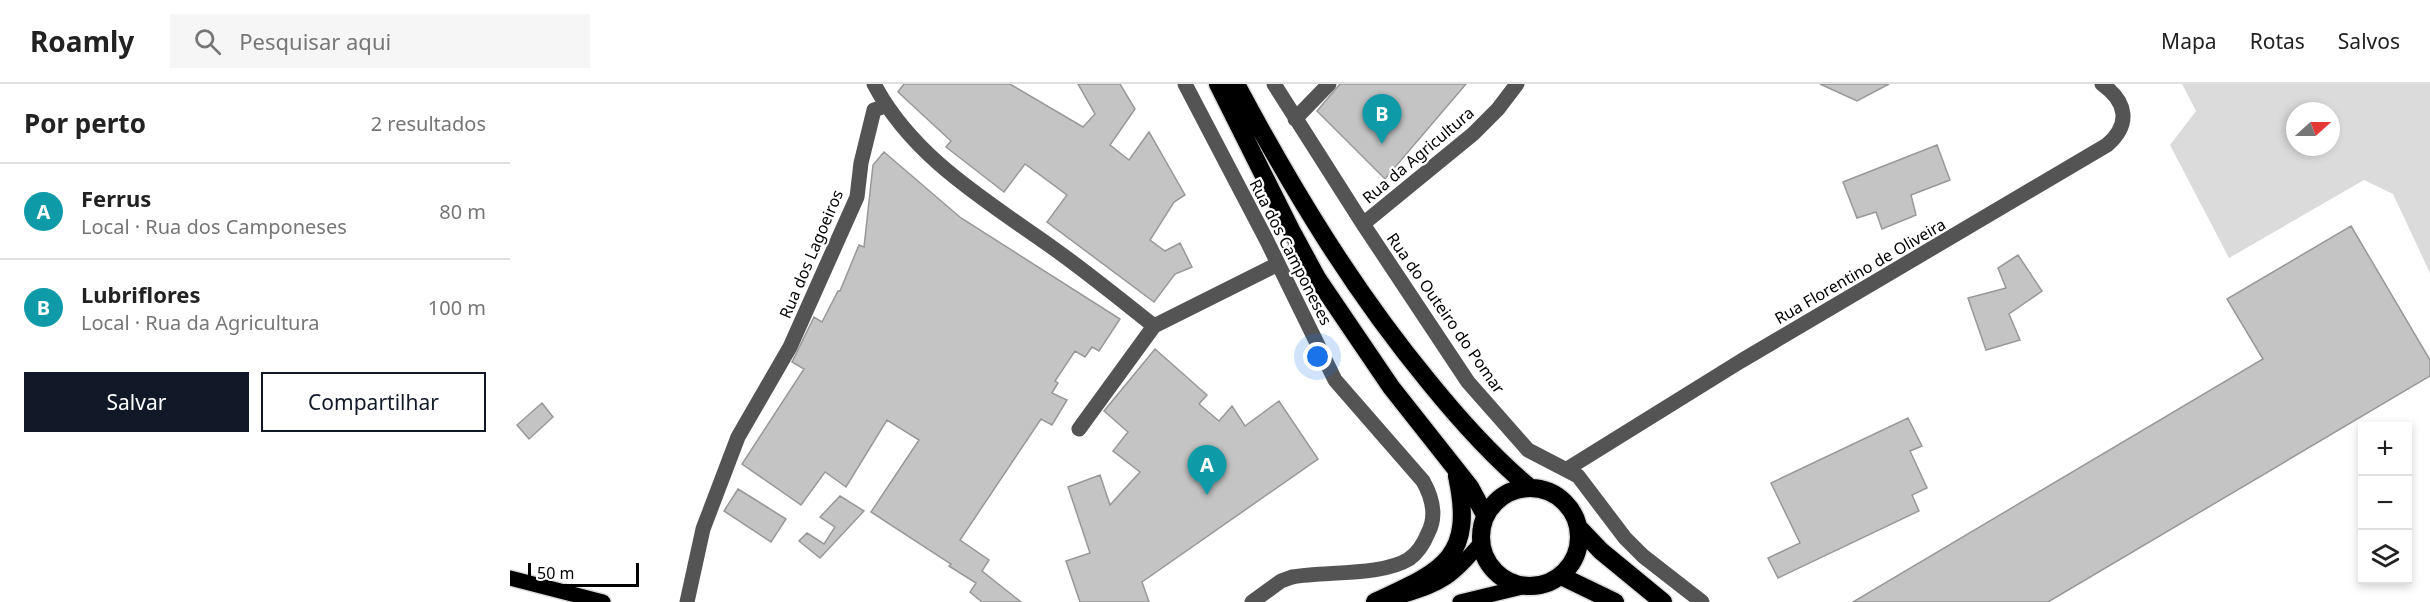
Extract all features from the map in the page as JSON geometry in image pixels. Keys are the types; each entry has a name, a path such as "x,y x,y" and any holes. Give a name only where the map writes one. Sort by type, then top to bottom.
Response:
{"highway":[{"path":"1218,84 1317,278 1392,387 1470,487 1485,515"},
{"path":"1236,84 1308,213 1371,308 1455,413 1512,473 1529,487"},
{"path":"1375,602 1439,569 1450,556 1461,532 1463,516 1454,466"},
{"path":"1579,528 1576,554 1570,566 1561,576 1550,582 1526,586 1510,582 1496,573 1485,559 1480,543 1485,515 1493,503 1516,489 1529,487 1543,489 1556,494 1567,503 1579,528 1601,551 1663,602"},
{"path":"1561,576 1615,602"}],"main road":[{"path":"1380,602 1442,582 1454,574 1480,543"},
{"path":"510,578 603,602"},
{"path":"1460,602 1526,586"}],"street":[{"path":"874,84 885,106 941,168 1064,256 1154,326"},
{"name":"Rua dos Camponeses","path":"1185,84 1335,380 1423,481 1431,496 1433,509 1431,528 1422,546 1398,565 1292,577 1281,581 1252,602"},
{"name":"Rua do Outeiro do Pomar","path":"1274,84 1468,382 1528,450 1543,460 1567,469 1582,481 1625,538 1643,556 1702,602"},
{"path":"1295,119 1329,84"},
{"name":"Rua da Agricultura","path":"1363,224 1473,134 1498,109 1517,84"},
{"name":"Rua Florentino de Oliveira","path":"1567,469 1741,361 2107,145 2118,136 2123,124 2123,113 2121,102 2102,84"},
{"name":"Rua dos Lagoeiros","path":"687,602 703,530 738,437 790,347 829,261 857,197 861,163 874,110 885,106"},
{"path":"1079,429 1154,326 1278,264"}],"shaded area":[{"path":"2182,84 2430,84 2430,273 2393,194 2364,180 2229,258 2170,145 2196,111"}],"building":[{"path":"904,84 1010,84 1083,127 1095,114 1078,84 1120,84 1135,109 1110,145 1129,160 1149,132 1185,195 1174,202 1150,240 1165,251 1180,243 1192,267 1175,274 1154,302 1047,222 1067,195 1025,164 1004,192 946,147 951,141 898,92"},
{"path":"1340,84 1466,84 1385,179 1317,111"},
{"path":"1820,84 1889,84 1857,101"},
{"path":"1937,145 1950,180 1911,195 1916,215 1882,229 1876,212 1857,218 1843,182"},
{"path":"884,152 961,218 1120,319 1099,351 1092,347 1085,357 1075,351 1055,381 1058,383 1052,393 1067,400 1052,425 1041,419 960,540 989,560 982,571 1021,602 982,602 970,592 976,583 871,512 919,440 887,420 846,487 825,472 801,505 742,464 804,369 792,362 814,317 822,322 840,291 859,245 864,247 873,165"},
{"path":"2351,226 2430,360 2430,376 2048,602 1853,602 2263,359 2227,299"},
{"path":"2018,255 2042,291 2009,314 2020,340 1986,350 1968,298 2006,288 1998,268"},
{"path":"1155,349 1207,395 1199,404 1219,421 1232,406 1245,426 1279,401 1318,459 1142,582 1149,602 1080,602 1066,561 1090,553 1068,487 1100,475 1110,505 1140,472 1113,451 1128,432 1104,411"},
{"path":"542,403 553,417 529,439 517,425"},
{"path":"1908,418 1922,446 1910,451 1927,488 1912,495 1919,511 1778,578 1768,558 1800,543 1771,483"},
{"path":"738,489 786,519 771,542 724,511"},
{"path":"840,496 864,511 820,558 799,541 807,533 824,544 835,527 820,517"}],"place":[{"name":"Lubriflores","path":"1382,144"},
{"name":"Ferrus","path":"1207,495"}]}
